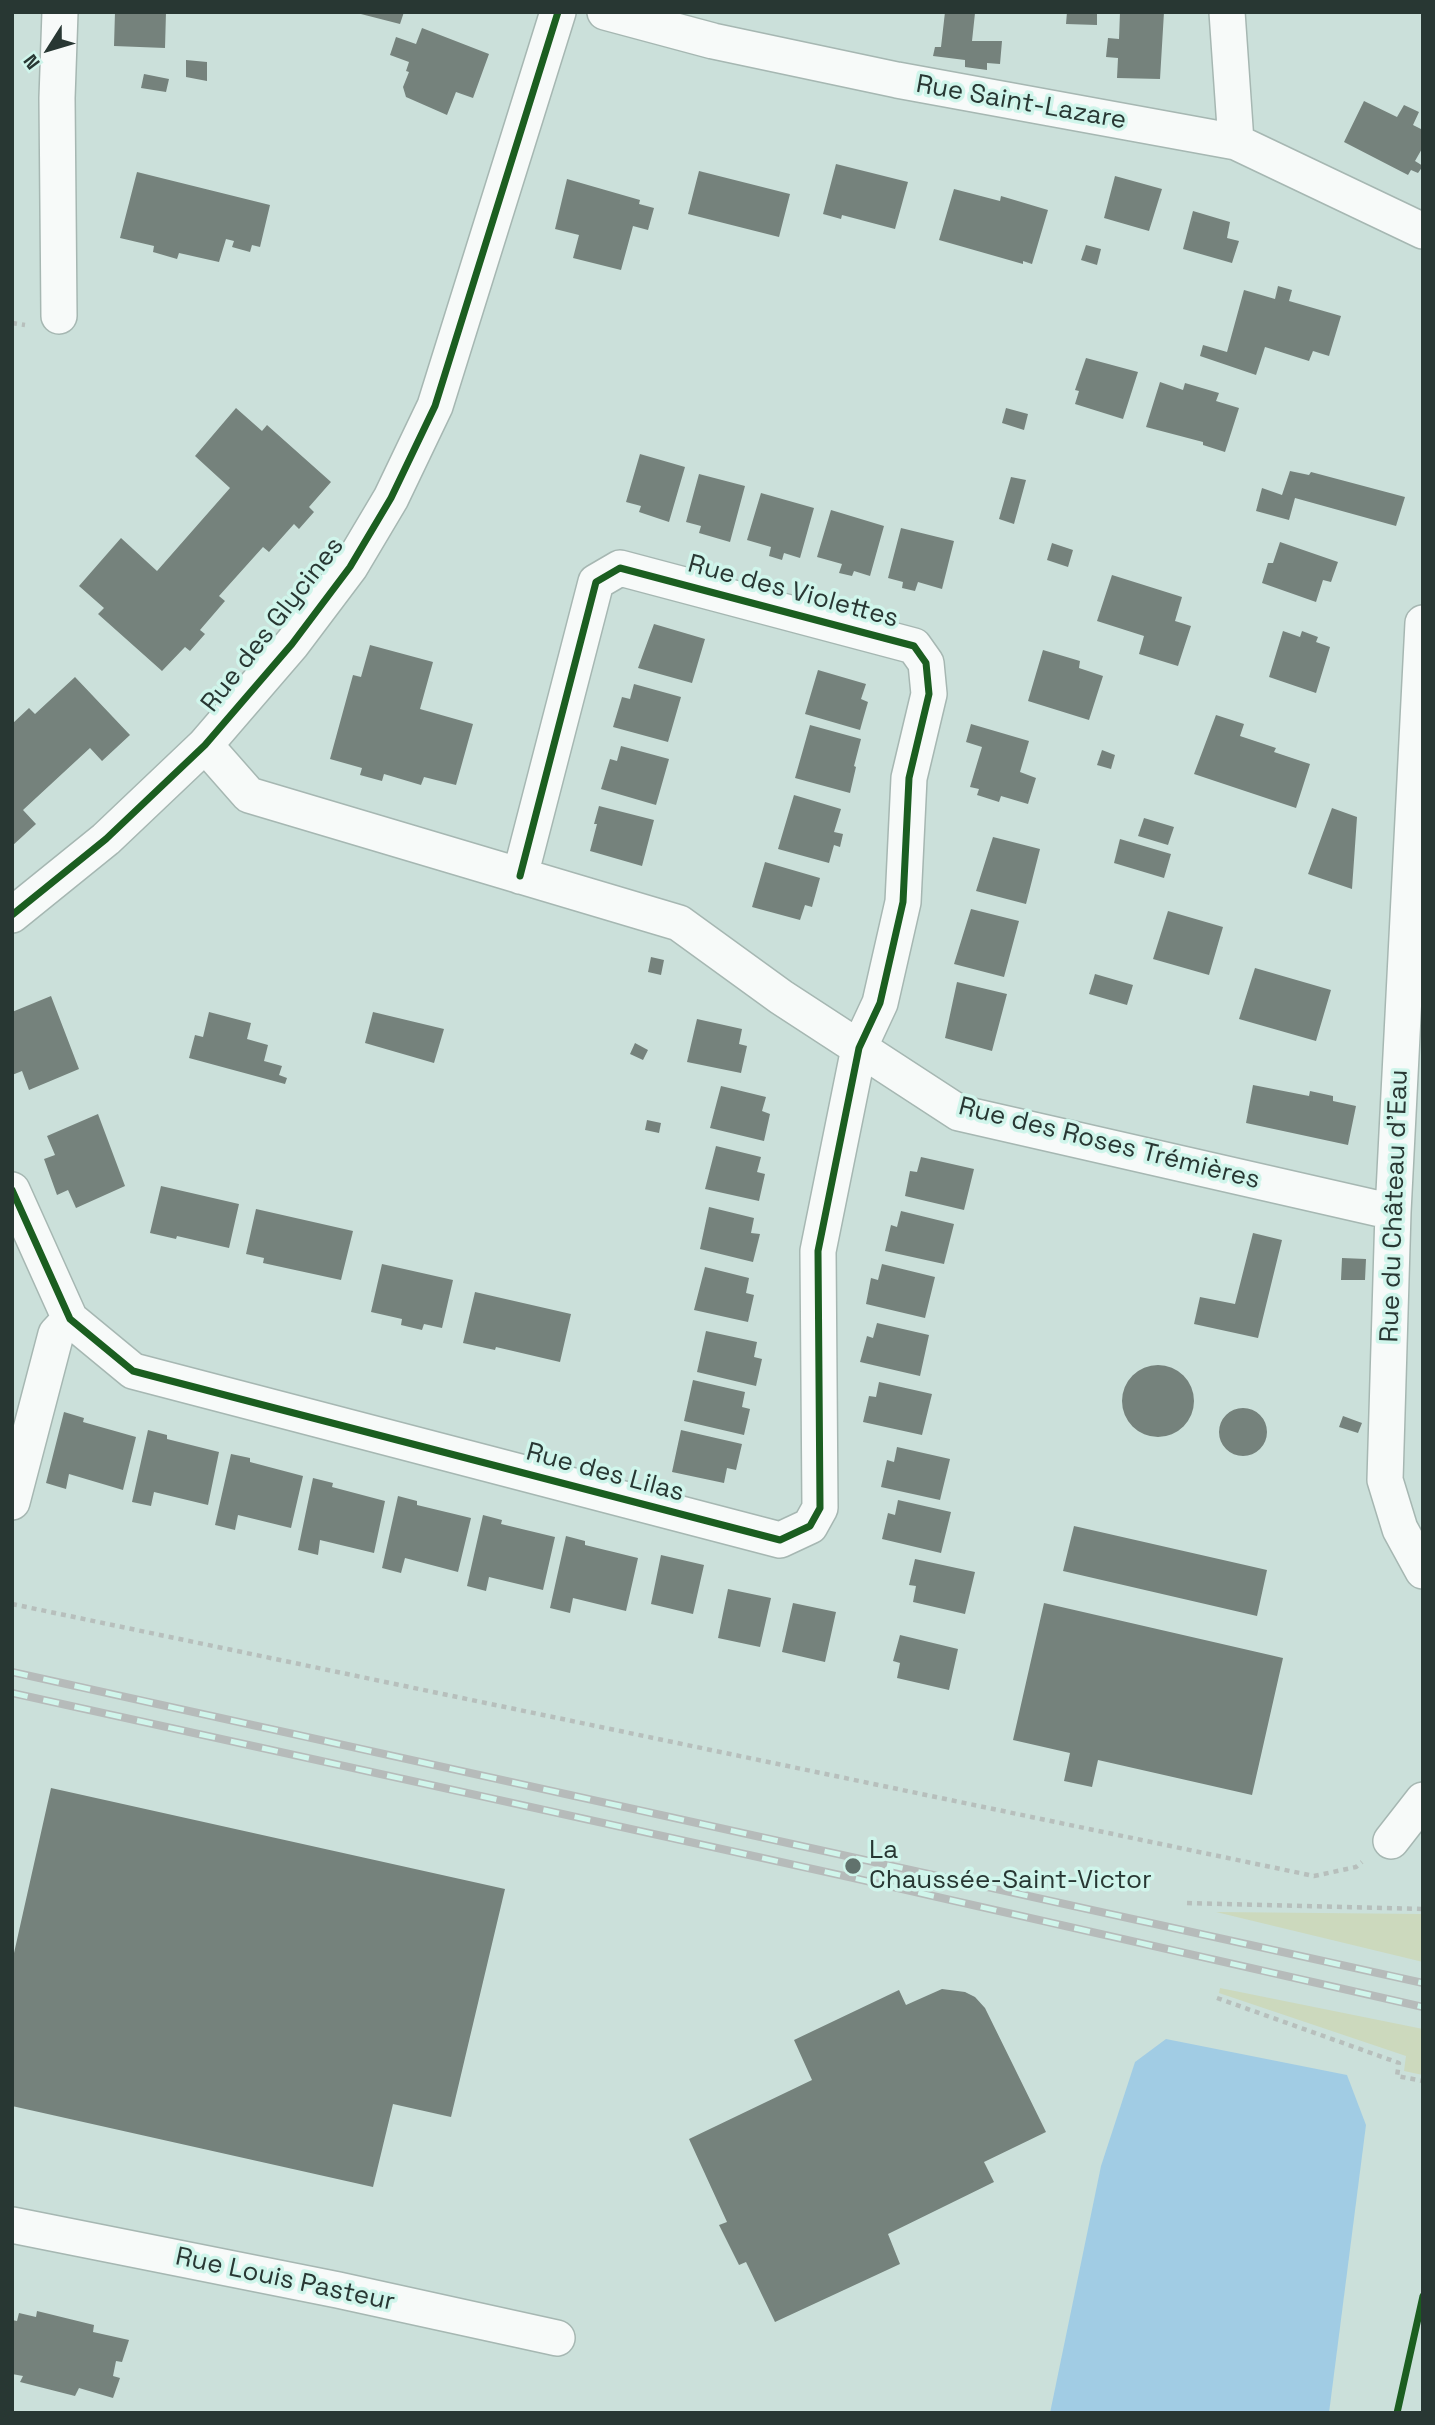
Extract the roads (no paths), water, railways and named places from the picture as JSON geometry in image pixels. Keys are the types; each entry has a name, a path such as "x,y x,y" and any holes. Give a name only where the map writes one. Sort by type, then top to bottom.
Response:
{"street":[{"path":"59,316 57,98 60,12"},
{"name":"Rue des Glycines","path":"12,915 106,838 205,744 292,644 350,567 391,498 435,406 558,12"},
{"name":"Rue Saint-Lazare","path":"605,12 713,41 884,77 1236,142 1423,231"},
{"path":"1227,12 1236,142"},
{"name":"Rue des Violettes","path":"520,876 596,582 620,568 914,646 926,663 929,694 909,778 903,902 880,1003 859,1048"},
{"name":"Rue du Château d'Eau","path":"1423,623 1393,1212 1385,1480 1400,1528 1423,1571"},
{"name":"Rue des Roses Trémières","path":"205,744 249,795 679,923 781,997 960,1113 1393,1212"},
{"name":"Rue des Lilas","path":"12,1191 70,1319 133,1371 780,1540 810,1527 820,1508 818,1251 859,1048"},
{"path":"15,1491 56,1334 70,1319"},
{"path":"1391,1841 1423,1800"},
{"name":"Rue Louis Pasteur","path":"12,2225 338,2290 557,2338"}],"water":[{"path":"1166,2039 1347,2075 1366,2125 1329,2413 1050,2413 1101,2166 1135,2062"}],"railway":[{"path":"12,1672 1423,1983"},
{"path":"12,1693 849,1877 1423,2007"}],"place":[{"name":"La Chaussée-Saint-Victor","path":"853,1866"}]}
